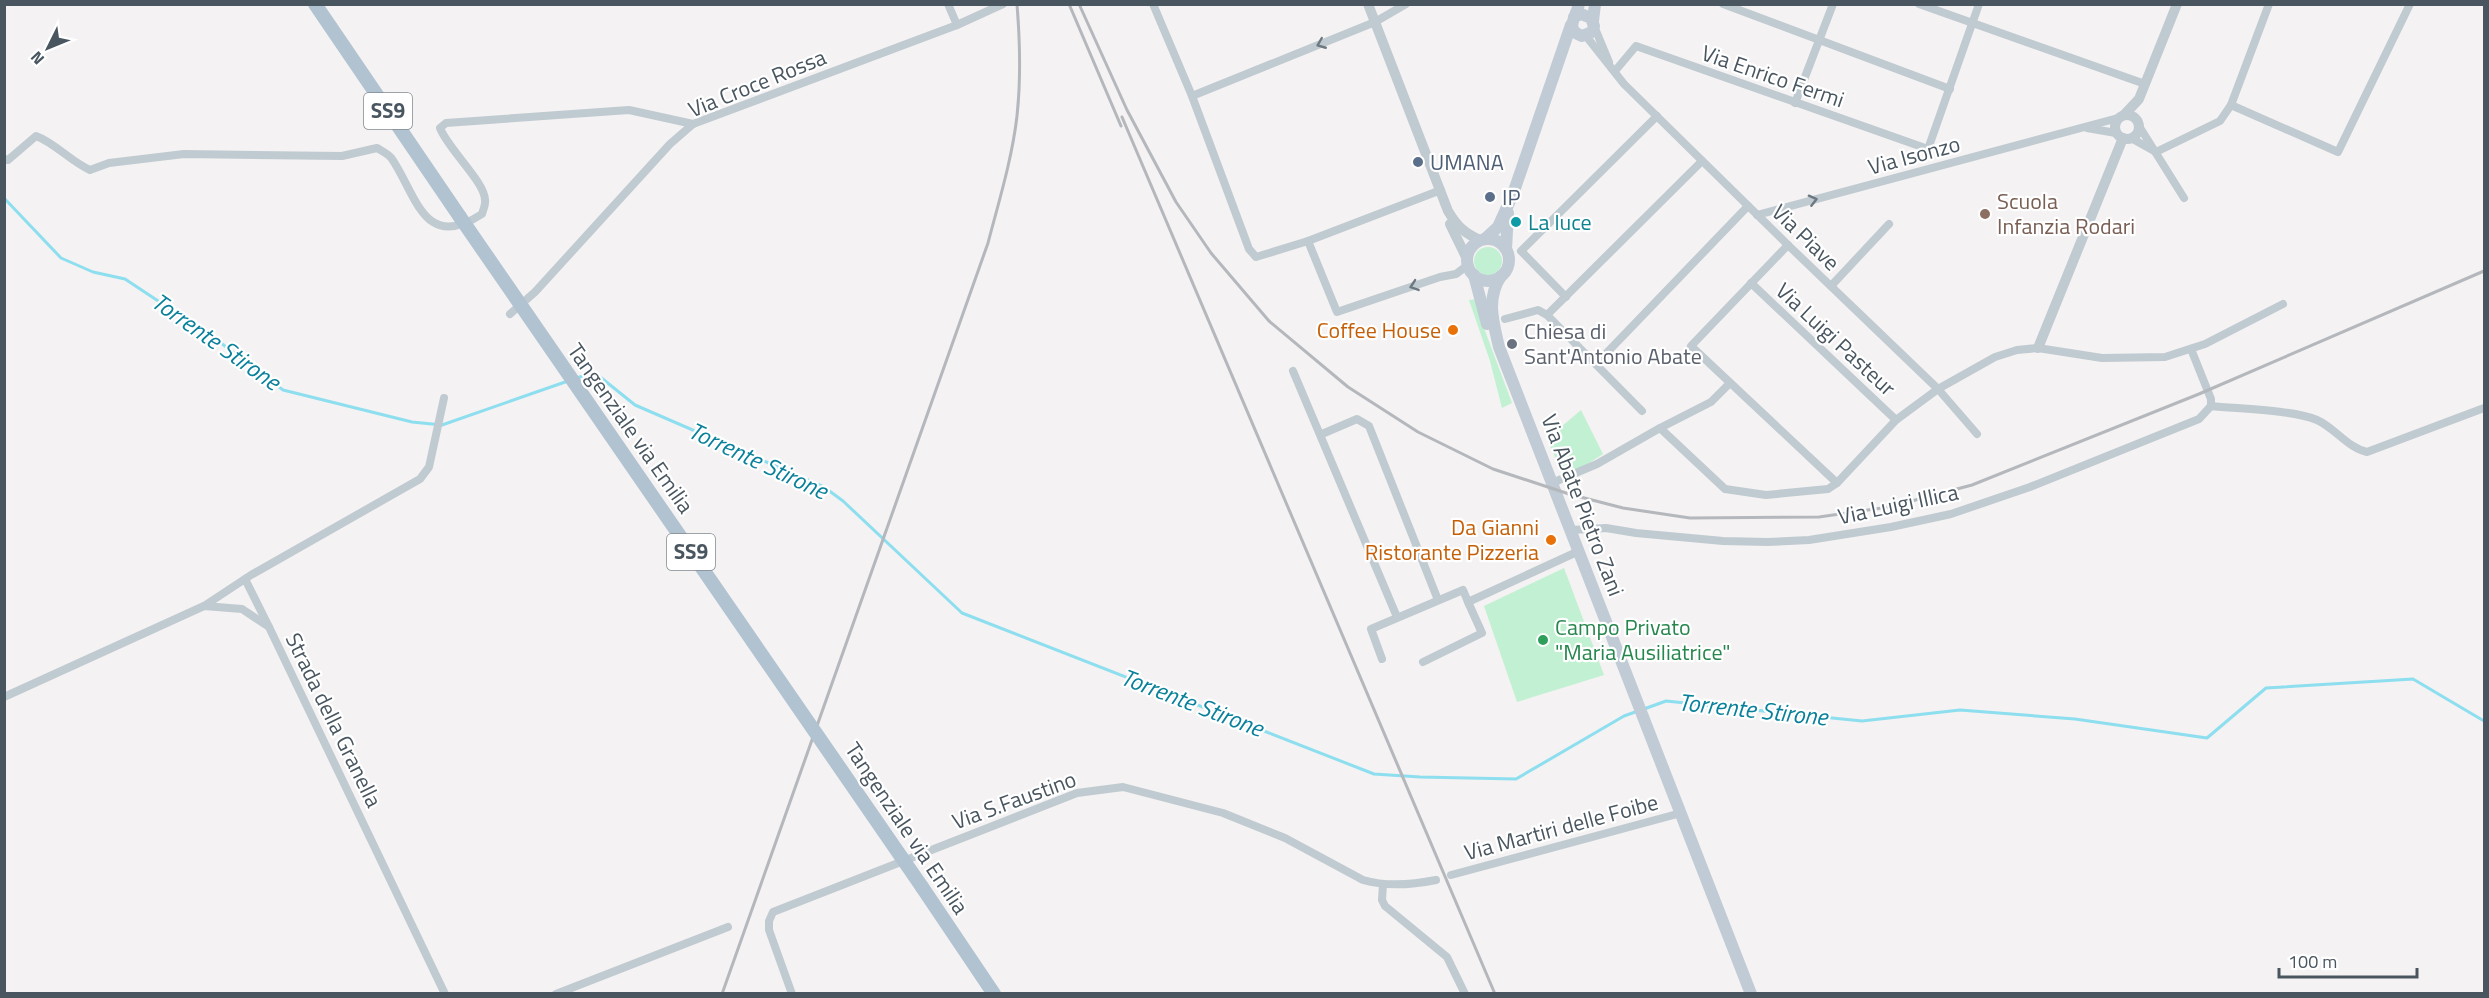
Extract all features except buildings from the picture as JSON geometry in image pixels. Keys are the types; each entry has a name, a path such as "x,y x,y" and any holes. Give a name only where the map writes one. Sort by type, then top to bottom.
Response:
{"main road":[{"name":"Tangenziale via Emilia","path":"315,4 994,993"},
{"path":"1513,194 1506,223 1508,266 1501,276 1488,280 1470,267 1470,248 1498,227 1513,194 1561,58 1566,37 1580,4"},
{"path":"1561,58 1568,48 1589,30 1595,4"},
{"path":"1573,21 1585,14 1589,30"},
{"path":"1573,21 1573,32 1589,30"},
{"path":"1483,239 1497,241 1506,249"},
{"name":"Via Abate Pietro Zani","path":"1470,267 1488,328 1499,347"},
{"name":"Via Abate Pietro Zani","path":"1501,276 1494,287 1491,312 1499,347 1751,993"}],"street":[{"path":"948,4 957,26"},
{"name":"Via Croce Rossa","path":"510,314 535,292 670,144 693,124 957,26 1003,4"},
{"path":"1153,4 1192,96 1249,249 1256,257 1308,241 1441,190"},
{"name":"Via Abate Pietro Zani","path":"1368,4 1441,190 1450,224 1470,267"},
{"path":"1192,96 1375,22 1406,4"},
{"path":"1723,4 1950,89 1979,4"},
{"path":"1795,103 1833,4"},
{"path":"1919,4 2145,84"},
{"path":"2156,152 2220,121 2231,105 2269,4"},
{"path":"2231,105 2338,152 2410,4"},
{"path":"2038,348 2123,137 2138,131 2139,99 2174,5"},
{"name":"Via Piave","path":"1589,30 1612,68 1656,116 1938,389 1977,434"},
{"name":"Via Enrico Fermi","path":"1612,68 1636,46 1928,149 1950,89"},
{"path":"2123,137 2115,122 2139,99"},
{"path":"4,159 8,160 36,136 44,139 73,162 90,170 109,163 183,154 342,156 377,148 391,157 415,204 434,224 451,228 466,224 482,214 486,200 478,184 444,139 440,128 446,123 628,110 693,124"},
{"path":"1566,297 1521,251 1656,116"},
{"path":"2121,116 2132,116 2184,198"},
{"name":"Via Isonzo","path":"1757,215 1889,181 2121,116"},
{"name":"Via Isonzo","path":"2080,127 2123,137 2156,152"},
{"path":"1547,315 1702,161"},
{"path":"1596,364 1748,206"},
{"name":"Via Abate Pietro Zani","path":"1448,211 1457,226 1466,234 1483,239"},
{"path":"1831,286 1889,224"},
{"path":"1308,241 1337,312 1440,277 1456,274 1470,267"},
{"path":"1788,245 1690,346 1837,483"},
{"name":"Via Luigi Pasteur","path":"1751,283 1896,420"},
{"path":"1660,428 1725,489 1766,495 1828,489 1837,483 1896,420 1938,389 1995,357 2017,350 2038,348 2102,358 2165,357 2205,344 2283,304"},
{"path":"1505,319 1538,310 1547,315 1642,411"},
{"path":"2191,349 2211,399 2211,406 2301,415 2318,420 2359,450 2367,452 2484,408"},
{"path":"1293,371 1322,434 1397,616"},
{"path":"1552,483 1597,464 1711,402 1730,383"},
{"path":"204,606 245,579 420,479 429,467 444,398"},
{"name":"Via Luigi Illica","path":"1571,530 1606,528 1723,541 1768,542 1809,540 1890,527 1951,514 2030,488 2199,419 2211,406"},
{"path":"1322,434 1357,419 1369,426 1438,600"},
{"path":"1468,602 1579,551"},
{"path":"245,579 269,627"},
{"path":"1382,659 1371,628 1463,590 1482,633 1423,662"},
{"name":"Strada della Granella","path":"4,697 204,606 242,609 269,627 445,993"},
{"name":"Via S.Faustino","path":"792,993 769,930 772,912 1077,793 1123,787 1223,813 1285,838 1363,880 1383,884"},
{"name":"Via Martiri delle Foibe","path":"1451,875 1681,813"},
{"path":"1436,880 1410,885 1383,884 1382,900 1385,906 1447,957 1465,993"},
{"path":"556,993 728,927"}],"green space":[{"path":"1488,247 1498,251 1502,261 1498,271 1488,275 1478,271 1474,261 1478,251"},
{"path":"1477,299 1481,320 1512,403 1502,408 1490,361 1469,300"},
{"path":"1581,410 1603,454 1583,467 1563,475 1547,439"},
{"name":"Campo Privato \"Maria Ausiliatrice\"","path":"1564,568 1604,675 1517,702 1484,606"}],"waterway":[{"name":"Torrente Stirone","path":"4,198 61,258 93,272 125,279 217,340 283,390 412,422 442,425 568,381"},
{"name":"Torrente Stirone","path":"577,378 594,372 635,405 824,487 843,501 962,613 1374,774 1516,779 1624,716 1638,711"},
{"name":"Torrente Stirone","path":"1644,709 1666,701 1862,721 1960,710 2075,719 2207,738 2266,688 2413,679 2484,721"}],"railway":[{"path":"722,994 988,243 1009,164 1017,116 1020,60 1017,4"},
{"path":"1069,4 1121,126"},
{"path":"1079,4 1127,110 1176,202 1211,253 1269,321 1348,387 1418,432 1493,469 1569,494 1623,508 1690,518 1819,517 1889,507 1972,485 2199,394 2484,271"},
{"path":"1122,117 1495,994"}],"place":[{"name":"UMANA","path":"1418,162"},
{"name":"IP","path":"1490,197"},
{"name":"Scuola Infanzia Rodari","path":"1985,214"},
{"name":"La luce","path":"1516,222"},
{"name":"Coffee House","path":"1453,330"},
{"name":"Chiesa di Sant'Antonio Abate","path":"1512,344"},
{"name":"Da Gianni Ristorante Pizzeria","path":"1551,540"},
{"name":"Campo Privato \"Maria Ausiliatrice\"","path":"1543,640"}]}
